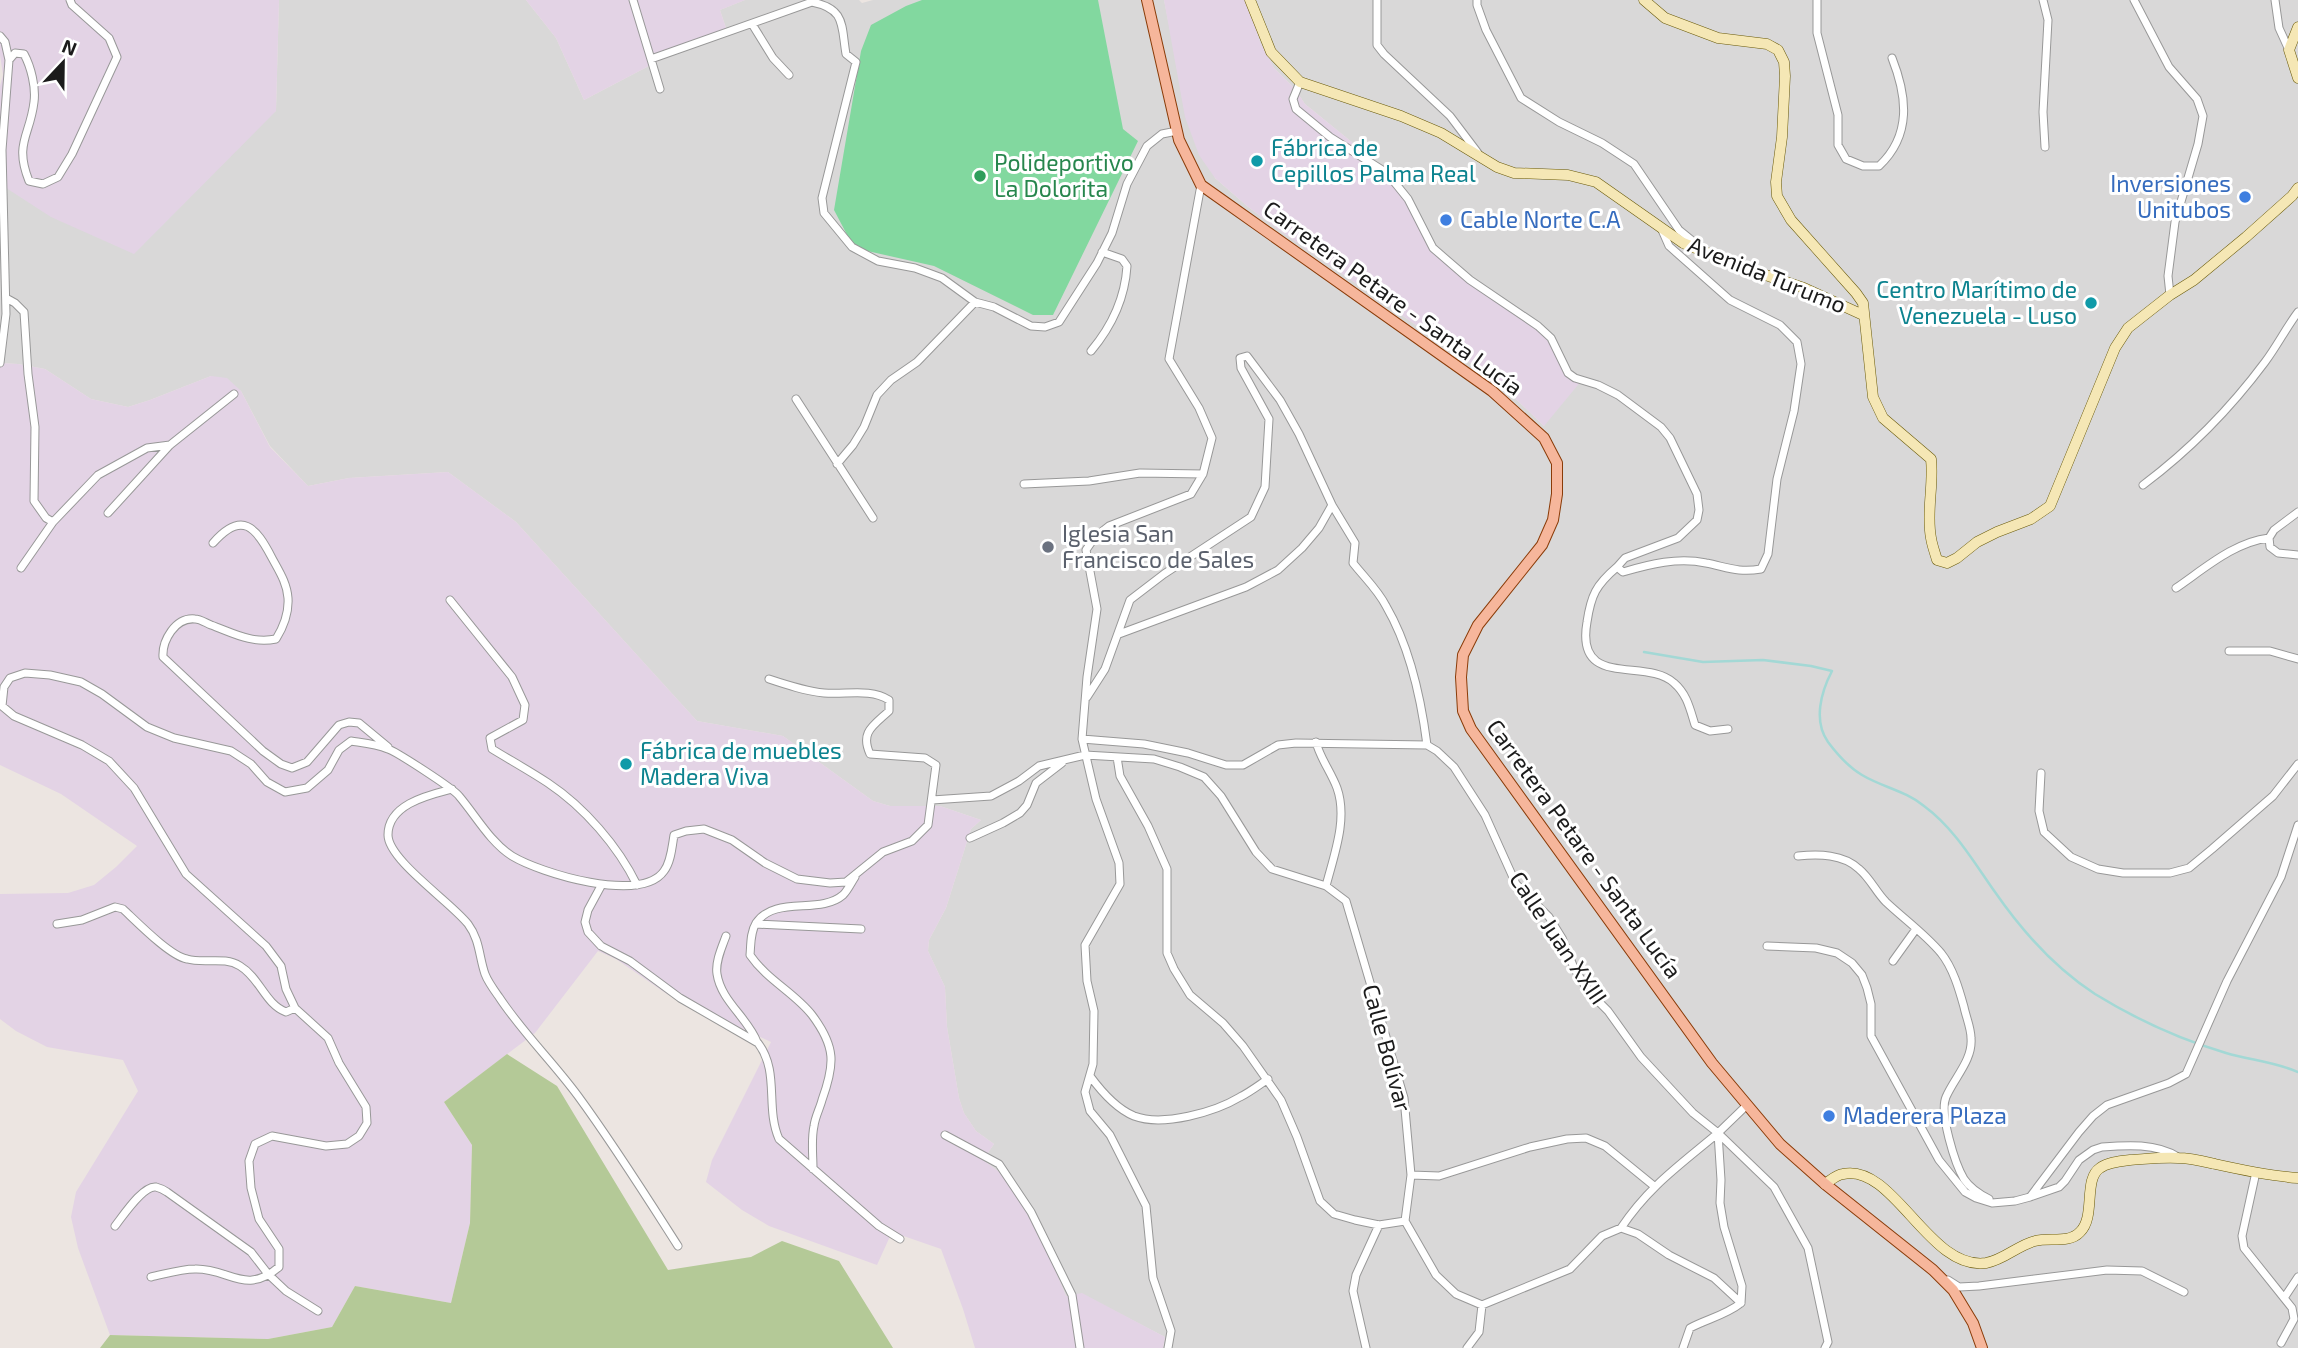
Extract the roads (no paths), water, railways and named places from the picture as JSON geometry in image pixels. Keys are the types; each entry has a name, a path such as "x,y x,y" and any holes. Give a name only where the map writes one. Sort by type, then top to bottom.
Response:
{"main road":[{"name":"Carretera Petare - Santa Lucía","path":"1147,0 1179,140 1201,185 1492,391 1544,438 1557,463 1557,494 1553,520 1542,545 1478,625 1463,655 1463,711 1471,729 1712,1063 1780,1144 1825,1184 1933,1270 1952,1290 1973,1323 1982,1348"}],"street":[{"path":"9,60 15,53 24,54 30,66 35,101 21,147 23,167 29,181 43,184 58,177 72,154 117,57 109,38 72,5 70,0"},
{"path":"633,0 660,89"},
{"name":"Avenida Turumo","path":"1250,0 1272,52 1300,82 1441,132 1497,167 1514,173 1568,175 1596,182 1683,243 1709,255 1804,288 1864,315 1873,397 1883,418 1931,459 1933,478 1930,537 1937,560 1947,563 1977,542 2031,519 2050,506 2115,348 2128,328 2169,295"},
{"path":"1377,0 1377,45 1450,116 1480,156"},
{"path":"1477,0 1486,30 1521,98 1634,164 1679,230 1709,255"},
{"path":"1644,0 1664,18 1717,38 1767,44 1778,50 1784,62 1785,76 1777,196 1791,220 1856,293 1863,303 1864,315"},
{"path":"1816,0 1817,33 1838,115 1838,145 1846,159 1863,166 1879,166 1891,155 1901,128 1905,105 1901,82 1892,58"},
{"path":"2043,0 2048,20 2043,113 2045,147"},
{"path":"2134,0 2169,67 2197,99 2203,116 2198,144 2175,222 2168,276 2169,295 2194,279 2246,237 2298,188"},
{"path":"2276,0 2279,28 2298,78"},
{"path":"651,59 812,2 835,11 842,20 846,54 856,62 822,198 824,213 852,247 878,261 915,268 942,278 975,302 995,307 1031,326 1045,327 1059,322 1112,233 1127,184 1147,146 1162,134 1177,131"},
{"path":"752,24 773,58 789,75"},
{"path":"2289,50 2298,27"},
{"path":"0,36 5,42 9,60 2,150 6,314 0,363"},
{"path":"1300,82 1293,99 1296,109 1330,137 1387,173 1408,199 1433,248 1470,280 1538,326 1551,338 1568,373 1618,395 1653,421 1670,438 1697,494 1697,520 1678,538 1625,558 1600,582 1590,603 1584,635 1586,649 1601,666 1659,676 1672,681 1687,699 1695,725 1710,731 1728,729"},
{"path":"1168,1348 1171,1331 1153,1278 1146,1206 1110,1135 1090,1111 1085,1092 1093,1063 1094,1011 1087,981 1086,945 1120,884 1119,863 1096,799 1082,739 1097,609 1086,550 1095,537 1109,526 1191,494 1203,474 1212,438 1199,408 1169,359 1201,185"},
{"path":"1617,567 1623,572 1670,561 1704,562 1735,571 1761,569 1768,554 1777,479 1794,411 1801,364 1797,342 1780,325 1730,300 1669,246 1660,226"},
{"path":"1091,351 1106,333 1126,283 1127,266 1122,260 1102,252"},
{"path":"6,298 24,312 35,427 34,501 46,518 53,522"},
{"path":"837,464 864,427 877,395 891,380 917,362 975,302"},
{"path":"2143,485 2215,424 2265,361 2298,312"},
{"path":"1082,739 1144,744 1188,753 1226,765 1243,765 1278,745 1316,742 1427,745 1417,689 1399,631 1385,604 1353,563 1355,543 1332,505 1299,434 1280,400 1247,356 1240,358 1241,368 1269,419 1265,487 1251,517 1164,574 1130,600 1105,669 1085,700"},
{"path":"107,513 170,445 233,394"},
{"path":"796,399 873,518"},
{"path":"21,568 53,522 98,475 147,448 170,445"},
{"path":"1024,484 1089,481 1140,473 1203,474"},
{"path":"1119,634 1246,587 1278,570 1319,528 1332,505"},
{"path":"2298,512 2274,530 2269,538 2270,547 2278,554 2298,555"},
{"path":"214,543 224,531 237,525 249,527 260,535 284,580 288,599 284,626 276,639 263,641 194,619 182,622 167,636 162,647 163,657 263,751 281,764 292,768 307,762 339,725 359,723 391,750 457,792 487,832 511,855 543,870 601,886 637,885 651,881 664,872 674,835 704,829 732,840 765,863 797,879 846,882 883,852 912,841 928,825 936,765 925,758 870,754 865,744 866,734 889,711 889,700 877,692 821,692 795,688 769,679"},
{"path":"2176,589 2232,550 2254,540 2269,538"},
{"path":"450,600 512,677 525,705 523,720 490,738 492,749 549,784 575,805 613,845 637,885"},
{"path":"2229,651 2270,651 2298,659"},
{"path":"152,1277 194,1269 212,1270 232,1278 250,1281 279,1267 279,1249 259,1219 251,1188 248,1161 255,1144 272,1136 326,1146 347,1144 359,1136 367,1123 366,1107 339,1063 328,1038 295,1008 286,989 281,966 274,956 244,925 186,874 134,788 109,761 82,745 14,716 2,706 2,685 10,678 25,673 81,682 147,727 174,738 231,751 251,764 267,782 285,792 307,788 328,770 339,750 351,741 371,743 391,750"},
{"path":"1316,742 1337,789 1342,812 1326,886"},
{"name":"Calle Juan XXIII","path":"1427,745 1454,767 1485,815 1516,884 1549,917 1562,938 1574,968 1640,1057 1693,1113 1774,1187 1808,1248 1828,1342 1825,1348"},
{"name":"Calle Bolívar","path":"932,800 991,796 1019,781 1039,766 1085,755 1154,759 1204,777 1221,796 1256,852 1272,869 1326,886 1346,901 1404,1098 1411,1175 1405,1221"},
{"path":"1117,757 1120,776 1148,826 1167,869 1167,953 1174,969 1190,995 1223,1023 1268,1079 1281,1100 1297,1137 1320,1201 1335,1213 1379,1225 1405,1221 1436,1275 1456,1294 1482,1305 1570,1269 1602,1236 1621,1228 1654,1186 1747,1105"},
{"path":"970,838 1020,813 1027,805 1036,783 1065,760"},
{"path":"2041,773 2039,811 2044,832 2071,857 2098,869 2123,873 2170,873 2189,867 2212,849 2273,796 2298,764"},
{"path":"452,789 417,799 401,810 390,824 387,837 415,875 454,908 470,926 479,944 486,975 500,999 609,1139 678,1246"},
{"path":"2030,1197 2093,1116 2107,1105 2169,1083 2186,1074 2227,981 2281,877 2298,825"},
{"path":"1798,856 1825,855 1853,864 1947,962 1960,993 1972,1045 1945,1097 1947,1125 1953,1151 1967,1183 1999,1204"},
{"path":"813,1169 814,1125 832,1069 832,1054 826,1037 810,1013 760,970 750,955 751,935 764,915 781,908 831,901 841,896 857,873"},
{"path":"601,886 588,910 585,922 588,932 601,946 630,961 680,998 758,1043"},
{"path":"57,924 82,920 115,907 123,909 173,953 184,959 224,960 240,966 254,977 278,1009 286,1012 295,1008"},
{"path":"756,924 861,929"},
{"path":"1893,961 1916,929"},
{"path":"726,936 717,974 726,996 752,1028 758,1043 767,1054 774,1127 779,1139 878,1226 900,1239"},
{"path":"1768,946 1816,948 1844,956 1856,967 1865,981 1871,1004 1871,1036 1939,1160 1965,1192 1986,1202 1999,1204 2030,1197 2059,1187 2079,1160 2102,1147 2157,1147 2178,1158"},
{"path":"1090,1076 1113,1102 1133,1116 1151,1120 1192,1116 1239,1098 1268,1079"},
{"path":"1683,1348 1690,1328 1709,1318 1728,1313 1741,1303 1742,1286 1724,1227 1720,1203 1718,1133"},
{"path":"945,1135 999,1164 1031,1212 1072,1295 1080,1348"},
{"path":"1411,1175 1439,1176 1530,1147 1586,1138 1605,1146 1654,1186"},
{"path":"1825,1184 1844,1173 1866,1177 1893,1196 1944,1248 1961,1258 1985,1263 2031,1242 2067,1239 2080,1232 2088,1216 2093,1178 2096,1170 2104,1165 2178,1158 2269,1176 2298,1178"},
{"path":"2256,1172 2242,1236 2244,1248 2292,1308 2294,1319 2281,1343"},
{"path":"115,1226 148,1188 155,1187 167,1192 251,1252 286,1291 318,1311"},
{"path":"1366,1348 1353,1291 1356,1275 1379,1225"},
{"path":"1621,1228 1638,1234 1669,1255 1714,1278 1741,1303"},
{"path":"1933,1270 1959,1287 2107,1270 2142,1272 2184,1292"},
{"path":"2284,1298 2298,1277"},
{"path":"1467,1348 1479,1332 1482,1305"}],"waterway":[{"path":"1644,652 1703,662 1763,660 1832,671 1820,706 1821,725 1828,742 1857,772 1910,797 1935,815 1963,846 2016,921 2066,973 2110,1003 2175,1035 2209,1048 2298,1072"}],"place":[{"name":"Fábrica de Cepillos Palma Real","path":"1257,161"},
{"name":"Polideportivo La Dolorita","path":"980,176"},
{"name":"Inversiones Unitubos","path":"2245,197"},
{"name":"Cable Norte C.A","path":"1446,220"},
{"name":"Centro Marítimo de Venezuela - Luso","path":"2091,303"},
{"name":"Iglesia San Francisco de Sales","path":"1048,547"},
{"name":"Fábrica de muebles Madera Viva","path":"626,764"},
{"name":"Maderera Plaza","path":"1829,1116"}]}
